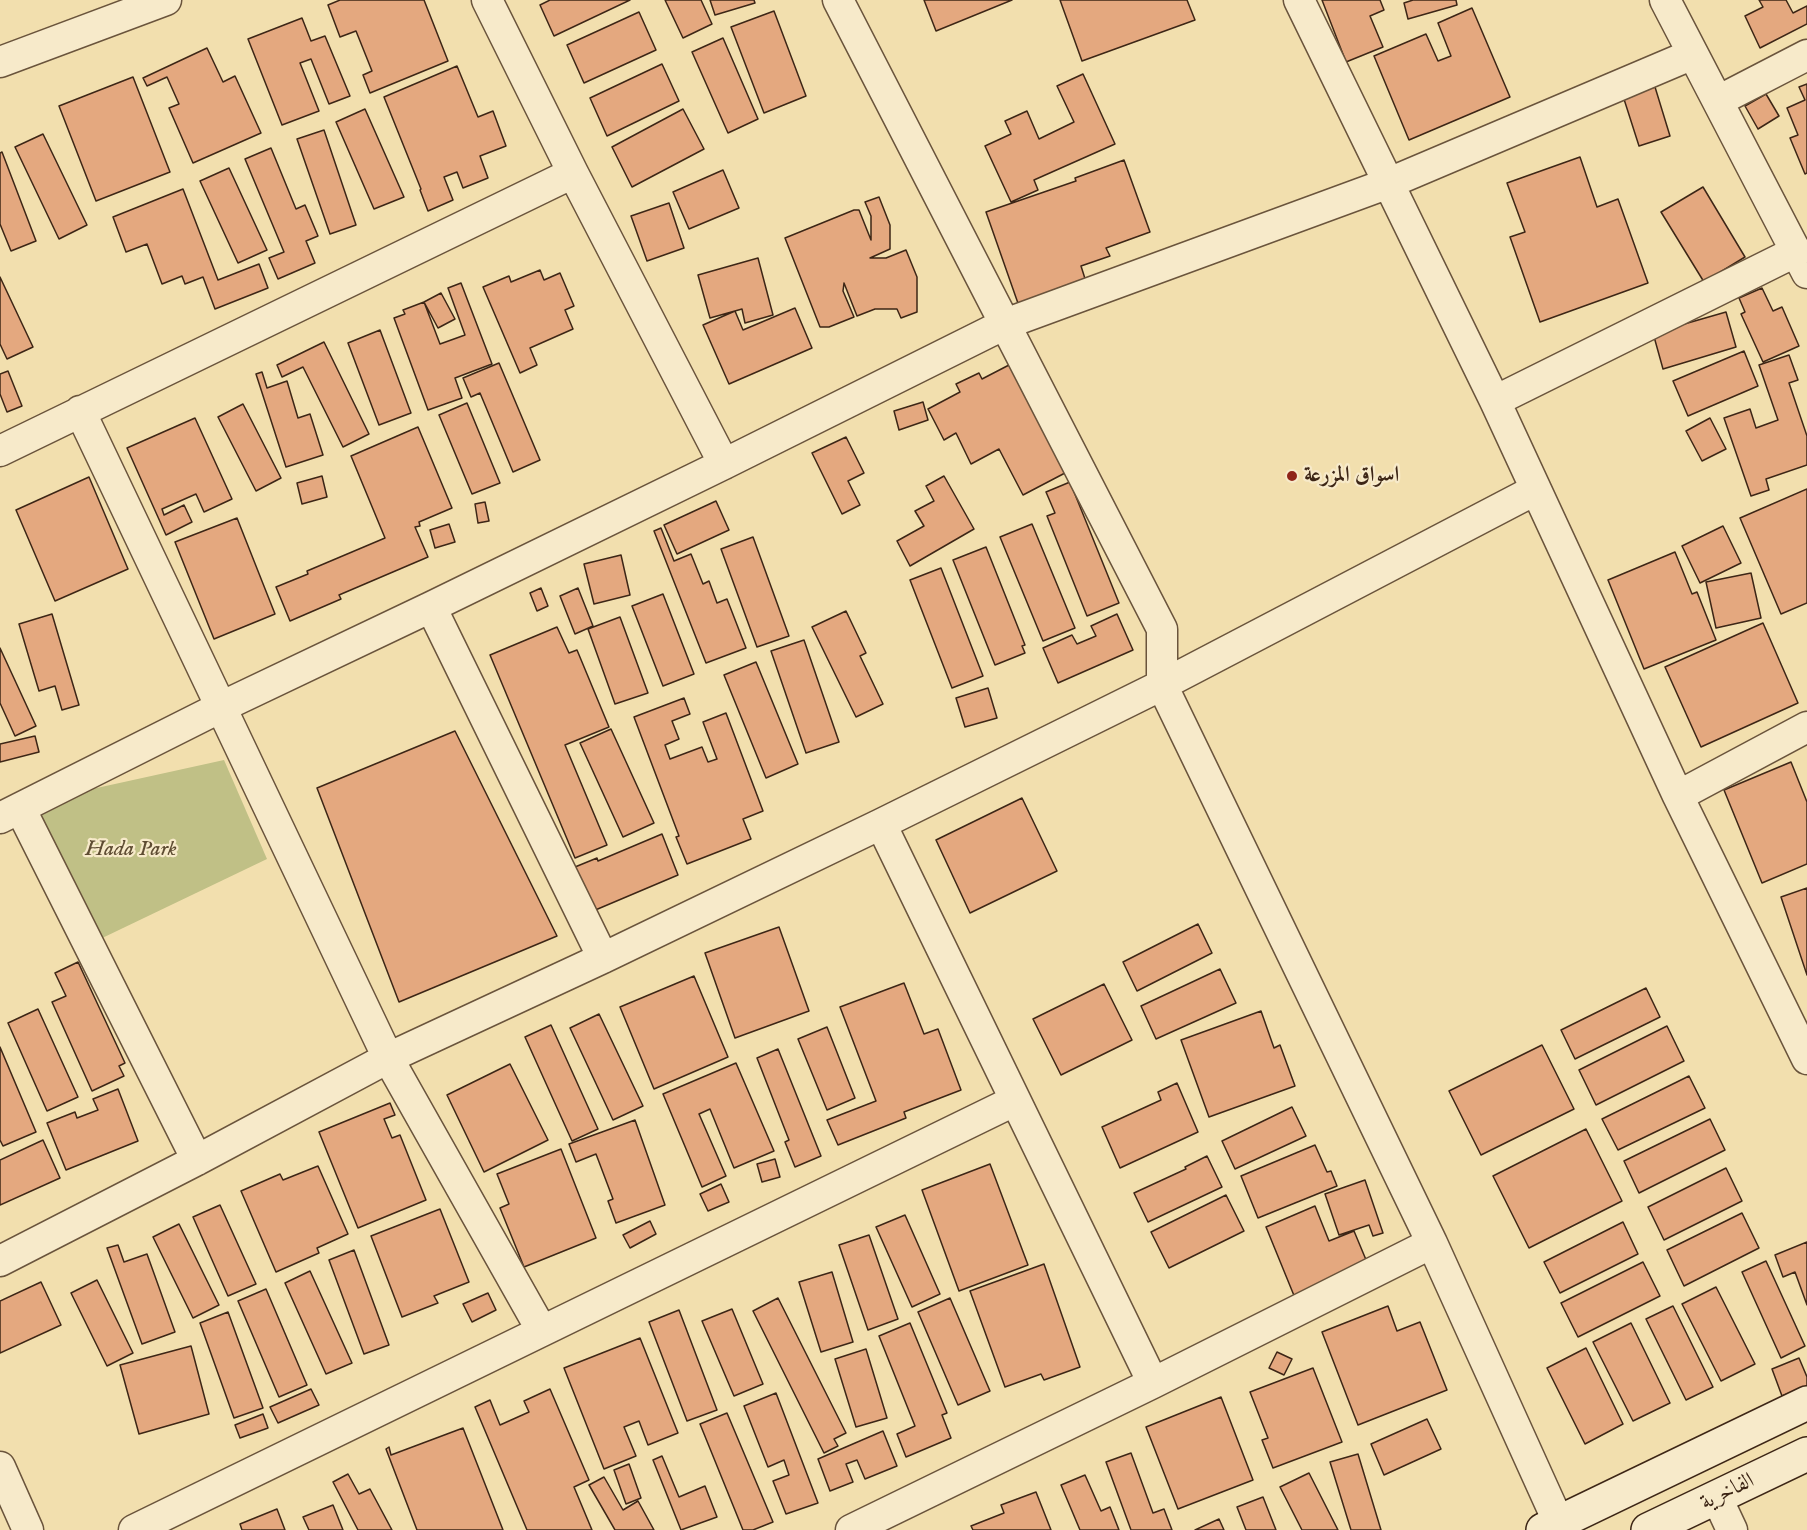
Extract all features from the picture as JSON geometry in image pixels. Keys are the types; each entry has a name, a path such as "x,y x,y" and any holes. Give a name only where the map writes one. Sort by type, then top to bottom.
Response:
{"street":[{"path":"0,62 166,0"},
{"path":"487,0 573,173 724,465"},
{"path":"838,0 1162,628 1162,685 1432,1244 1554,1528 1807,1403"},
{"path":"1299,0 1495,401 1678,796 1807,1059"},
{"path":"1495,401 1802,262 1665,0"},
{"path":"197,1160 10,813 220,707 724,465 1005,324 1389,183 1693,54"},
{"path":"1718,100 1807,55"},
{"path":"0,451 573,173"},
{"path":"80,411 388,1058 542,1331"},
{"path":"0,1261 197,1160 388,1058 603,958 1162,685 1535,490"},
{"path":"431,607 603,958"},
{"path":"1678,796 1807,727"},
{"path":"881,824 1153,1383"},
{"path":"134,1530 1014,1101"},
{"path":"851,1530 1432,1244"},
{"name":"الفاخرية","path":"1647,1530 1807,1454"},
{"path":"0,1467 28,1530"},
{"path":"1717,1498 1732,1530"}],"green space":[{"name":"Hada Park","path":"224,760 267,859 96,941 33,802"}],"building":[{"path":"340,0 424,0 448,61 370,93 363,75 372,71 356,31 340,37 328,5"},
{"path":"550,0 630,0 554,36 540,5"},
{"path":"665,0 701,0 712,24 683,38"},
{"path":"710,0 754,0 755,3 715,15"},
{"path":"924,0 1012,0 936,31"},
{"path":"1060,0 1187,0 1195,20 1082,61"},
{"path":"1322,0 1380,0 1384,10 1370,16 1383,47 1346,62"},
{"path":"1413,0 1456,0 1457,5 1408,19 1404,3"},
{"path":"1759,0 1786,0 1793,13 1807,6 1807,24 1760,48 1745,16 1763,7"},
{"path":"1472,8 1510,97 1409,140 1374,56 1426,34 1438,61 1451,56 1438,23"},
{"path":"774,11 806,96 764,113 731,27"},
{"path":"639,12 656,50 584,83 567,45"},
{"path":"302,18 311,41 325,36 350,96 329,104 311,59 300,63 319,111 282,125 248,39"},
{"path":"723,38 758,119 728,133 692,52"},
{"path":"207,48 223,82 235,76 261,133 193,163 169,108 179,104 167,77 147,86 143,78"},
{"path":"662,64 679,101 607,136 590,98"},
{"path":"457,66 478,117 493,111 506,146 480,156 488,178 463,188 457,172 444,177 453,200 428,211 384,97"},
{"path":"1083,74 1115,144 1034,180 1038,190 1011,202 985,146 1011,134 1005,121 1027,111 1039,139 1074,122 1057,86"},
{"path":"133,77 170,172 96,201 59,106"},
{"path":"1807,84 1807,173 1805,174 1790,138 1798,135 1787,108 1805,100 1799,87"},
{"path":"1655,87 1670,136 1639,146 1623,96"},
{"path":"1766,94 1779,116 1758,129 1745,106"},
{"path":"365,109 404,197 374,209 336,122"},
{"path":"683,109 704,149 632,187 612,147"},
{"path":"324,130 356,225 330,234 297,139"},
{"path":"43,134 87,225 59,239 15,147"},
{"path":"271,148 296,209 305,205 318,236 306,241 315,263 278,279 269,258 284,252 245,159"},
{"path":"2,152 36,241 11,251 0,224 0,153"},
{"path":"1580,157 1597,207 1618,199 1648,283 1540,322 1510,237 1525,232 1507,183"},
{"path":"1124,160 1150,232 1106,248 1110,256 1081,266 1087,285 1020,309 986,212 1076,181 1075,178"},
{"path":"229,168 267,250 238,263 200,181"},
{"path":"723,170 739,208 689,229 673,192"},
{"path":"1703,187 1745,257 1704,282 1661,212"},
{"path":"183,189 218,280 259,264 268,288 215,309 203,277 185,284 182,276 162,284 147,244 126,252 113,217"},
{"path":"879,197 890,225 890,249 870,258 886,258 906,250 917,277 917,312 901,318 897,309 875,309 857,316 844,283 843,291 854,317 829,327 820,327 785,238 859,210 871,240 871,216 865,202"},
{"path":"669,203 684,248 647,261 631,216"},
{"path":"758,258 773,315 745,323 742,309 710,318 698,275"},
{"path":"540,270 544,280 560,273 574,306 565,310 573,329 530,348 537,365 520,373 483,287 509,276 511,282"},
{"path":"0,277 33,347 7,359 0,344"},
{"path":"461,283 492,364 455,378 462,398 428,410 394,318 405,314 403,310 424,302 440,344 465,335 448,288"},
{"path":"1762,288 1773,311 1782,307 1799,346 1763,362 1741,314 1745,312 1739,298"},
{"path":"441,293 455,319 438,328 424,302"},
{"path":"795,308 812,348 729,384 703,325 735,311 743,330"},
{"path":"1726,312 1736,347 1663,369 1653,333"},
{"path":"380,330 411,413 379,425 348,343"},
{"path":"324,342 369,434 343,447 303,367 282,377 277,365"},
{"path":"1744,351 1758,386 1688,416 1673,381"},
{"path":"1789,355 1798,380 1789,383 1807,436 1807,465 1766,479 1769,490 1751,496 1724,418 1750,409 1756,428 1778,420 1759,365"},
{"path":"499,363 540,460 513,472 480,393 471,397 463,378"},
{"path":"1009,365 1065,473 1023,495 999,449 971,464 956,433 944,440 928,409 960,392 956,384 979,373 982,379"},
{"path":"8,371 22,406 7,412 0,394 0,374"},
{"path":"262,372 267,388 287,381 298,418 310,414 323,455 286,467 256,374"},
{"path":"923,402 928,420 899,430 894,411"},
{"path":"467,403 500,483 472,494 439,415"},
{"path":"243,404 281,478 256,491 218,417"},
{"path":"195,418 232,499 204,512 196,494 162,509 164,515 184,505 192,522 166,535 127,448"},
{"path":"1710,418 1726,449 1702,461 1686,431"},
{"path":"418,427 452,508 419,522 420,526 415,527 428,557 339,595 341,599 290,621 276,587 308,574 307,571 385,538 351,456"},
{"path":"846,437 864,473 848,481 860,505 842,514 812,453"},
{"path":"322,476 327,497 302,504 297,483"},
{"path":"944,476 974,529 910,566 897,541 924,526 915,511 934,501 926,486"},
{"path":"89,477 128,569 55,601 16,510"},
{"path":"1070,482 1119,603 1087,616 1047,516 1055,513 1046,492"},
{"path":"1807,489 1807,603 1781,614 1740,518"},
{"path":"716,501 729,530 677,554 664,525"},
{"path":"485,502 489,521 478,523 475,504"},
{"path":"237,518 275,614 214,639 175,542"},
{"path":"449,524 455,542 435,548 430,530"},
{"path":"1032,524 1075,628 1043,641 1000,537"},
{"path":"1723,526 1741,563 1700,583 1682,546"},
{"path":"661,528 674,561 691,554 703,584 709,581 717,603 727,599 746,648 706,663 654,531"},
{"path":"753,537 789,636 757,647 721,549"},
{"path":"986,547 1025,645 1022,646 1025,653 995,665 953,560"},
{"path":"1675,552 1692,594 1697,592 1716,640 1644,669 1608,580"},
{"path":"621,555 630,595 594,604 584,564"},
{"path":"941,568 983,676 952,688 910,580"},
{"path":"1751,573 1761,618 1716,628 1706,582"},
{"path":"541,588 548,606 537,611 530,593"},
{"path":"578,588 593,626 575,634 560,596"},
{"path":"663,594 694,674 663,686 632,606"},
{"path":"846,611 866,653 860,656 883,704 856,717 812,627"},
{"path":"52,614 79,705 62,710 55,686 39,691 19,624"},
{"path":"1117,614 1133,650 1058,683 1043,648 1072,635 1077,644 1096,636 1091,626"},
{"path":"620,617 648,693 615,704 588,629"},
{"path":"1763,623 1798,703 1701,747 1665,667"},
{"path":"557,627 569,653 577,650 609,727 565,745 607,845 575,858 490,655"},
{"path":"804,640 839,742 806,753 771,651"},
{"path":"0,648 36,726 15,736 0,703"},
{"path":"756,662 798,764 766,778 724,675"},
{"path":"988,688 997,718 965,727 956,698"},
{"path":"684,698 690,714 672,721 679,739 665,745 670,759 702,747 708,762 717,759 703,722 726,713 763,811 743,819 751,839 687,864 676,837 679,836 634,717"},
{"path":"611,729 654,823 623,837 580,743"},
{"path":"455,731 557,936 399,1002 317,788"},
{"path":"35,736 39,752 0,762 0,744"},
{"path":"1791,762 1807,802 1807,864 1762,883 1724,790"},
{"path":"1022,798 1057,871 970,913 936,840"},
{"path":"662,834 678,875 593,911 575,867 597,858 598,861"},
{"path":"1807,888 1807,975 1781,897"},
{"path":"1198,924 1212,953 1137,991 1123,962"},
{"path":"779,927 809,1011 735,1038 705,953"},
{"path":"78,962 125,1063 119,1066 124,1076 92,1091 52,1002 66,996 55,973"},
{"path":"1220,969 1236,1003 1156,1039 1141,1006"},
{"path":"694,976 728,1057 654,1089 620,1007"},
{"path":"904,983 924,1034 938,1029 961,1090 904,1112 906,1118 838,1145 827,1120 876,1101 840,1007"},
{"path":"1104,984 1132,1040 1061,1075 1033,1019"},
{"path":"1646,988 1660,1017 1575,1059 1561,1030"},
{"path":"38,1009 78,1097 47,1111 8,1023"},
{"path":"1261,1011 1274,1048 1280,1045 1295,1086 1209,1117 1181,1040"},
{"path":"599,1014 643,1106 613,1120 570,1028"},
{"path":"551,1025 598,1129 572,1141 525,1037"},
{"path":"1667,1026 1684,1061 1596,1105 1579,1070"},
{"path":"827,1027 855,1098 827,1110 798,1039"},
{"path":"1542,1045 1574,1109 1481,1155 1449,1091"},
{"path":"0,1047 36,1132 3,1146 0,1140"},
{"path":"778,1049 821,1156 795,1167 785,1142 789,1140 757,1058"},
{"path":"736,1063 774,1151 734,1168 710,1109 699,1114 726,1176 702,1187 663,1094"},
{"path":"510,1064 548,1140 484,1172 447,1095"},
{"path":"1689,1076 1705,1108 1618,1150 1602,1119"},
{"path":"1177,1083 1198,1132 1120,1168 1102,1127 1161,1100 1158,1092"},
{"path":"118,1089 138,1141 66,1170 47,1123 75,1112 77,1118 98,1110 93,1099"},
{"path":"390,1103 395,1115 384,1119 392,1138 400,1135 426,1200 358,1228 319,1132"},
{"path":"1292,1107 1306,1136 1235,1169 1222,1141"},
{"path":"1710,1119 1725,1150 1639,1193 1624,1161"},
{"path":"635,1120 665,1205 616,1223 608,1201 613,1199 596,1154 576,1162 569,1144"},
{"path":"1586,1129 1622,1201 1529,1248 1493,1176"},
{"path":"43,1140 60,1178 0,1205 0,1160"},
{"path":"1315,1145 1327,1172 1331,1171 1337,1186 1258,1218 1241,1176"},
{"path":"561,1149 596,1238 524,1267 500,1208 509,1204 497,1174"},
{"path":"1207,1156 1222,1187 1148,1222 1134,1193 1186,1169 1185,1167"},
{"path":"775,1159 780,1177 762,1182 757,1164"},
{"path":"990,1164 1028,1265 959,1291 922,1190"},
{"path":"318,1166 348,1234 317,1248 319,1253 276,1272 241,1191 280,1174 283,1180"},
{"path":"1726,1168 1742,1201 1664,1240 1648,1207"},
{"path":"1365,1180 1383,1233 1373,1236 1369,1225 1339,1235 1325,1194"},
{"path":"721,1184 729,1202 708,1211 700,1194"},
{"path":"1226,1195 1244,1231 1169,1268 1151,1232"},
{"path":"220,1205 256,1284 228,1296 193,1217"},
{"path":"1315,1206 1329,1241 1354,1231 1369,1267 1295,1298 1266,1227"},
{"path":"440,1209 469,1282 434,1296 438,1303 402,1317 371,1236"},
{"path":"1742,1213 1759,1248 1684,1286 1667,1250"},
{"path":"905,1215 940,1294 912,1307 876,1227"},
{"path":"650,1221 656,1234 630,1248 623,1235"},
{"path":"1623,1222 1638,1254 1560,1293 1544,1262"},
{"path":"179,1224 219,1305 193,1318 153,1237"},
{"path":"869,1235 898,1319 868,1330 839,1245"},
{"path":"1807,1242 1807,1305 1795,1272 1783,1277 1775,1255"},
{"path":"118,1245 124,1262 147,1254 175,1332 142,1344 107,1248"},
{"path":"354,1250 389,1345 364,1354 329,1260"},
{"path":"1766,1261 1805,1346 1781,1358 1742,1272"},
{"path":"1643,1262 1660,1296 1578,1337 1561,1303"},
{"path":"1044,1264 1080,1367 1044,1380 1041,1374 1005,1387 970,1291"},
{"path":"310,1271 352,1363 326,1374 285,1283"},
{"path":"832,1272 853,1342 821,1352 799,1282"},
{"path":"97,1280 133,1353 107,1366 71,1293"},
{"path":"41,1282 61,1325 0,1353 0,1301"},
{"path":"1716,1287 1755,1364 1721,1381 1682,1304"},
{"path":"266,1289 307,1385 279,1397 238,1301"},
{"path":"488,1293 496,1310 472,1322 463,1304"},
{"path":"778,1298 846,1433 834,1439 838,1446 824,1453 753,1311"},
{"path":"950,1298 990,1391 958,1405 918,1312"},
{"path":"1388,1306 1397,1331 1420,1322 1447,1390 1358,1425 1322,1332"},
{"path":"1673,1306 1713,1387 1686,1400 1646,1319"},
{"path":"732,1309 763,1384 734,1396 702,1321"},
{"path":"679,1310 717,1410 687,1421 649,1322"},
{"path":"228,1312 263,1408 234,1418 200,1323"},
{"path":"910,1323 947,1413 942,1415 951,1438 906,1457 897,1434 915,1426 879,1336"},
{"path":"1631,1323 1670,1403 1633,1421 1593,1342"},
{"path":"640,1338 678,1433 648,1445 639,1421 624,1427 636,1456 604,1469 564,1368"},
{"path":"191,1346 209,1414 139,1434 120,1365"},
{"path":"1586,1348 1623,1424 1585,1444 1547,1368"},
{"path":"866,1349 887,1418 856,1427 835,1359"},
{"path":"1277,1352 1292,1359 1284,1375 1269,1368"},
{"path":"1799,1358 1807,1377 1807,1386 1782,1396 1772,1369"},
{"path":"1313,1368 1342,1442 1273,1468 1262,1440 1268,1438 1250,1392"},
{"path":"311,1389 319,1405 278,1423 270,1407"},
{"path":"550,1389 589,1480 574,1487 592,1530 527,1530 475,1407 490,1400 500,1425 529,1412 524,1401"},
{"path":"776,1393 818,1503 786,1514 773,1481 789,1475 784,1460 768,1467 744,1406"},
{"path":"1221,1397 1253,1480 1178,1509 1146,1427"},
{"path":"727,1413 773,1522 753,1530 743,1530 700,1424"},
{"path":"263,1414 268,1428 240,1438 235,1425"},
{"path":"1427,1419 1441,1449 1384,1475 1371,1444"},
{"path":"463,1428 503,1530 417,1530 386,1449 389,1447 391,1455"},
{"path":"883,1431 897,1466 865,1479 857,1460 846,1464 853,1482 830,1491 818,1459"},
{"path":"1131,1453 1153,1513 1164,1509 1172,1530 1131,1530 1106,1462"},
{"path":"1358,1454 1381,1530 1351,1530 1330,1462"},
{"path":"662,1456 679,1497 705,1486 717,1517 681,1530 653,1460"},
{"path":"629,1464 641,1498 626,1504 614,1470"},
{"path":"1309,1473 1338,1530 1302,1530 1280,1487"},
{"path":"348,1474 359,1494 370,1489 392,1530 358,1530 333,1482"},
{"path":"1085,1475 1101,1511 1110,1507 1119,1530 1080,1530 1061,1485"},
{"path":"604,1477 623,1510 638,1501 654,1530 615,1530 589,1485"},
{"path":"1036,1492 1051,1530 973,1530 971,1526 1004,1513 1001,1505"},
{"path":"1263,1497 1276,1530 1246,1530 1237,1507"},
{"path":"333,1505 343,1530 309,1530 303,1517"},
{"path":"277,1509 285,1530 242,1530 240,1524"},
{"path":"1219,1519 1224,1530 1195,1530"}],"place":[{"name":"اسواق المزرعة","path":"1292,476"}]}
